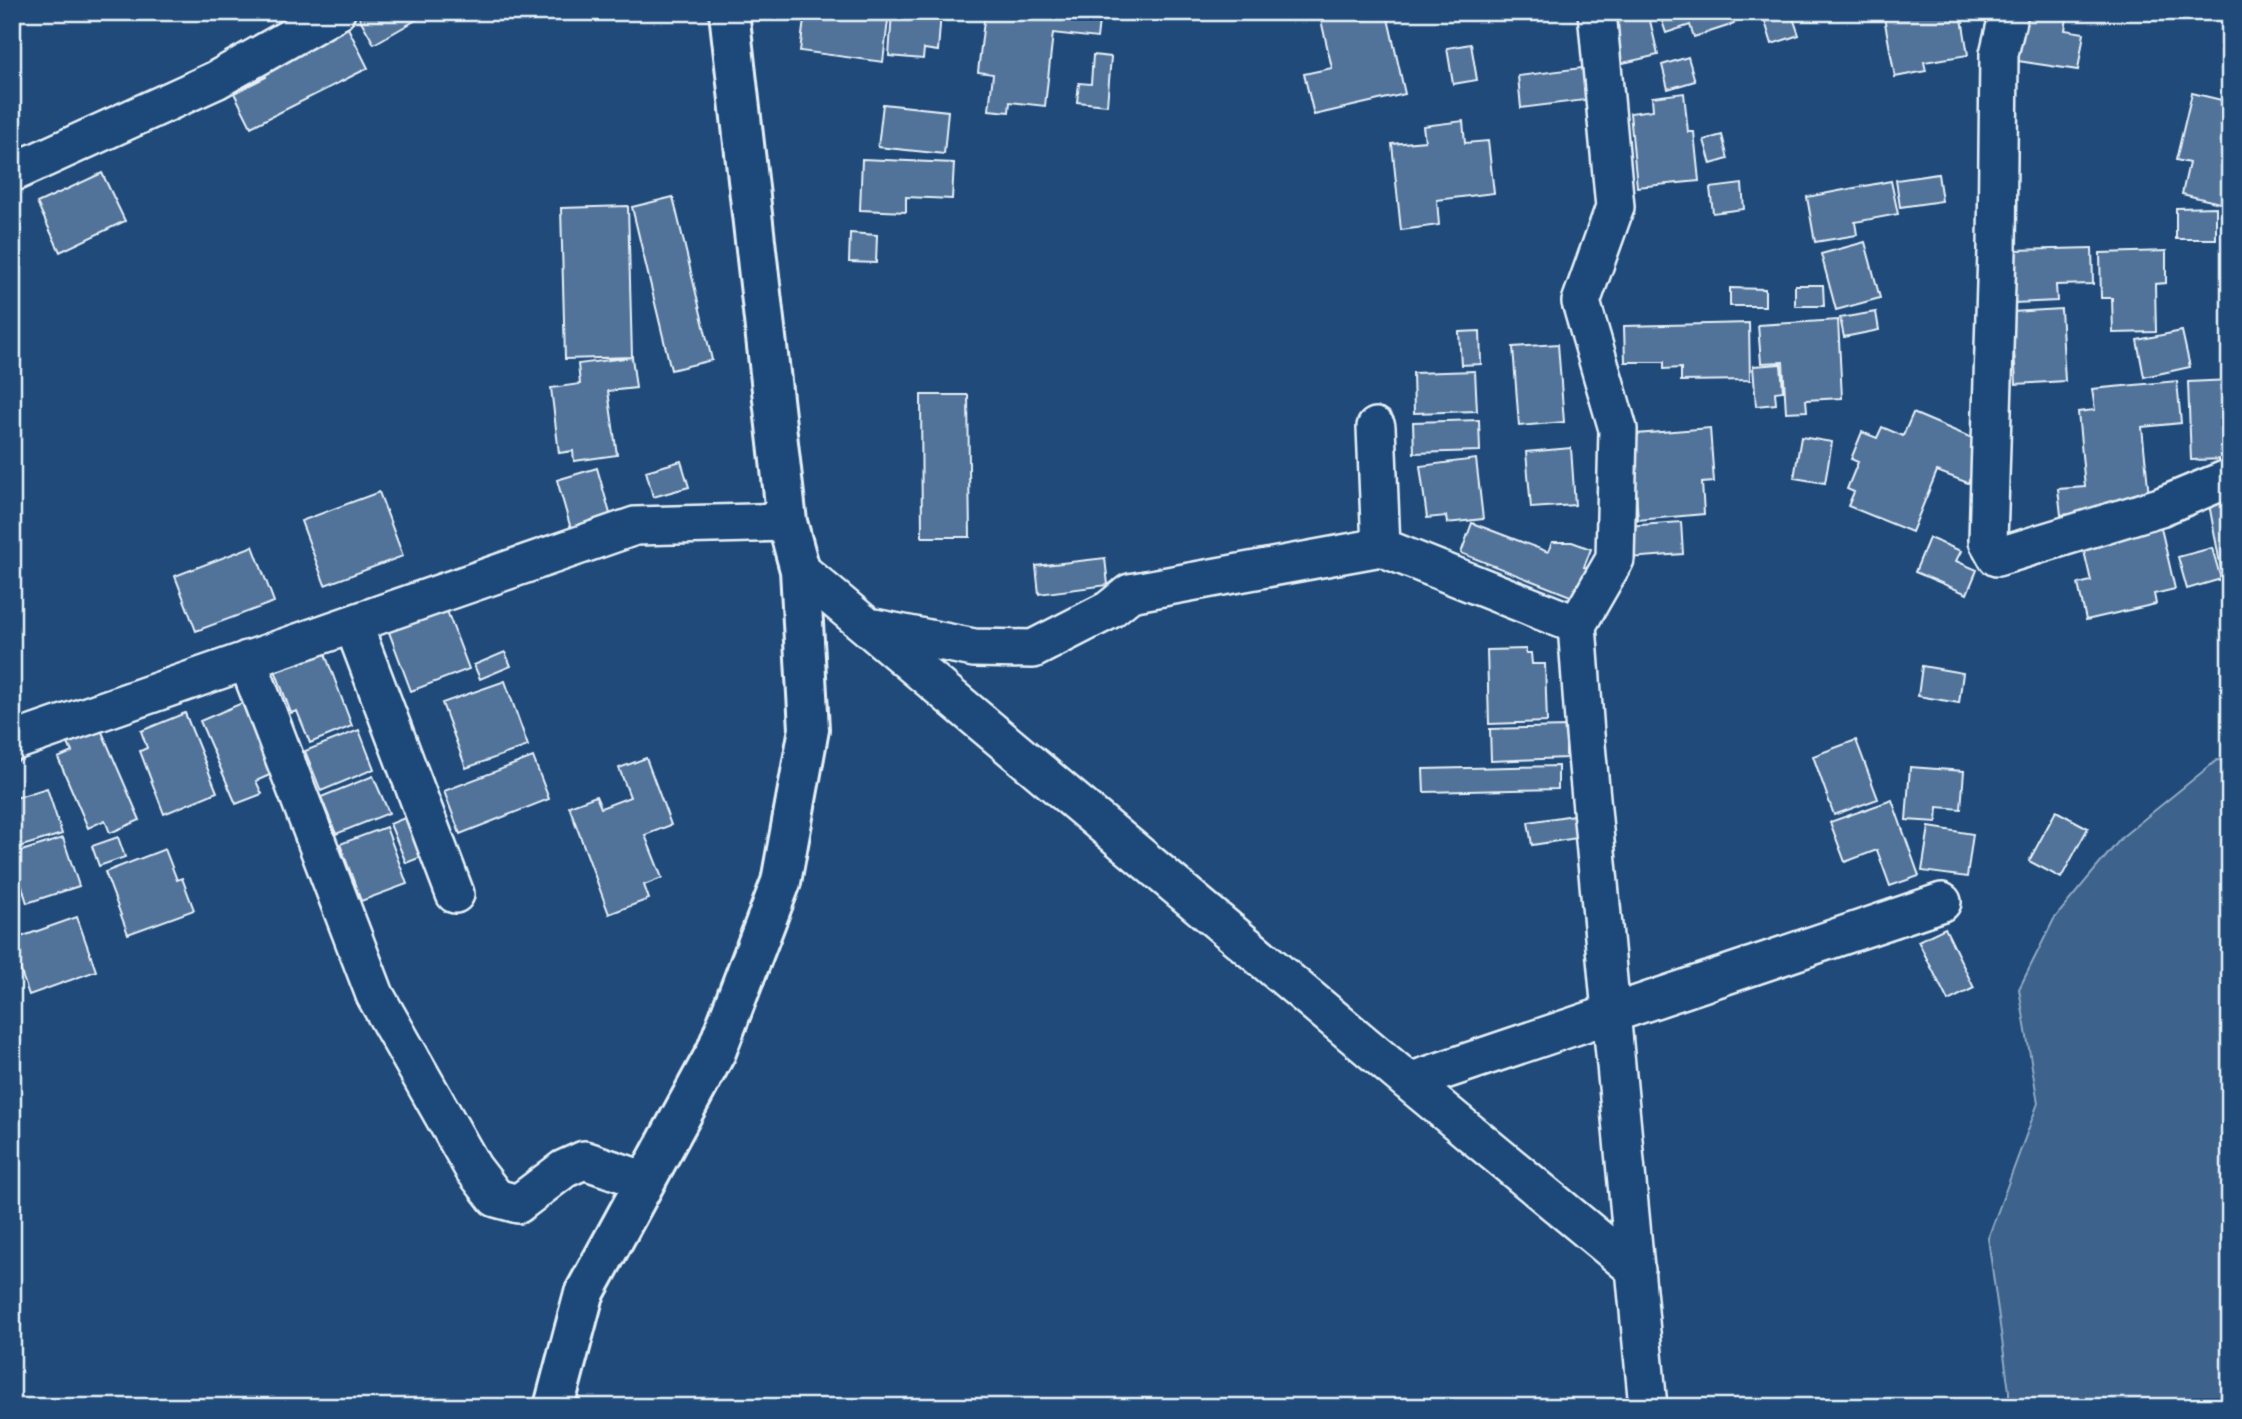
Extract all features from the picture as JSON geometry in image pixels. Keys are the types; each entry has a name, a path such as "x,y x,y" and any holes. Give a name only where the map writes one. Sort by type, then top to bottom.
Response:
{"street":[{"path":"12,173 216,80 336,12"},
{"path":"554,1407 584,1294 716,1052 781,882 809,729 800,570 787,522 729,12"},
{"path":"1597,12 1615,206 1581,302 1618,429 1615,559 1577,625 1648,1407"},
{"path":"2009,12 1999,54 1997,251 1988,541 1997,557 2160,507 2230,478"},
{"path":"1376,427 1381,547"},
{"path":"12,742 635,526 787,522"},
{"path":"870,628 974,649 1033,649 1109,610 1130,593 1381,547 1577,625"},
{"path":"800,570 1636,1270"},
{"path":"353,624 455,894"},
{"path":"247,660 375,995 472,1168 496,1198 518,1204 564,1169 584,1160 646,1181"},
{"path":"1409,1082 1942,902"}],"shaded area":[{"path":"2217,760 2230,762 2230,1407 2009,1407 1988,1238 2038,1103 2019,989 2054,919 2122,837"}],"building":[{"path":"356,12 430,12 374,44"},
{"path":"805,12 889,12 883,62 800,51"},
{"path":"892,12 941,12 938,51 924,49 923,59 889,56"},
{"path":"985,12 1100,12 1097,38 1053,33 1045,106 1010,102 1009,112 989,110 993,74 978,72"},
{"path":"1358,12 1360,20 1387,14 1405,94 1314,115 1304,74 1332,68 1321,20"},
{"path":"1603,12 1648,12 1658,55 1614,65"},
{"path":"1659,12 1730,12 1734,24 1694,37 1690,25 1666,33"},
{"path":"1762,12 1791,12 1799,35 1772,44"},
{"path":"1883,12 1961,12 1968,55 1924,62 1926,71 1895,77"},
{"path":"2018,12 2068,12 2065,30 2084,33 2078,70 2011,60"},
{"path":"345,22 368,68 251,127 234,93 266,77 260,64"},
{"path":"1471,44 1477,80 1453,84 1447,48"},
{"path":"1093,55 1111,57 1107,105 1077,102 1079,83 1091,84"},
{"path":"1688,57 1695,81 1668,89 1662,65"},
{"path":"1589,67 1593,99 1521,108 1518,76"},
{"path":"1684,93 1688,132 1694,132 1699,181 1637,187 1630,113 1653,110 1652,97"},
{"path":"2192,93 2230,102 2228,205 2182,194 2189,163 2176,160"},
{"path":"883,104 948,111 944,154 878,147"},
{"path":"1463,121 1465,143 1488,141 1494,193 1437,200 1439,225 1401,230 1392,144 1425,141 1423,126"},
{"path":"1722,135 1728,159 1711,164 1704,140"},
{"path":"862,159 954,163 952,199 906,197 906,212 860,210"},
{"path":"102,173 125,221 60,252 37,203"},
{"path":"1938,174 1942,201 1900,207 1896,180"},
{"path":"1891,181 1898,214 1855,222 1857,235 1815,242 1807,197"},
{"path":"1742,184 1744,209 1713,213 1710,188"},
{"path":"673,197 712,360 671,370 632,207"},
{"path":"628,206 632,357 565,359 561,208"},
{"path":"2216,207 2216,239 2176,239 2176,208"},
{"path":"850,233 877,235 876,263 849,262"},
{"path":"1865,242 1880,298 1836,310 1821,254"},
{"path":"2092,248 2093,284 2056,285 2057,301 2014,303 2013,250"},
{"path":"2166,251 2166,283 2155,284 2156,332 2113,333 2112,298 2101,298 2100,253"},
{"path":"1795,285 1823,285 1824,306 1795,306"},
{"path":"1730,288 1765,289 1765,306 1730,306"},
{"path":"2061,309 2065,381 2016,384 2012,312"},
{"path":"1876,312 1879,330 1844,337 1840,318"},
{"path":"1838,320 1842,398 1806,400 1807,411 1786,412 1783,362 1761,363 1758,325"},
{"path":"1749,323 1750,380 1681,381 1681,368 1664,369 1664,362 1625,362 1624,326"},
{"path":"1480,331 1481,364 1461,365 1459,332"},
{"path":"2182,331 2190,367 2144,377 2137,340"},
{"path":"1558,344 1564,422 1519,426 1513,347"},
{"path":"632,357 636,388 608,391 617,455 574,461 573,451 559,453 551,388 580,384 578,364"},
{"path":"1781,364 1783,391 1775,392 1776,404 1756,406 1753,366"},
{"path":"1475,371 1477,411 1414,413 1413,373"},
{"path":"2230,380 2230,459 2191,460 2188,382"},
{"path":"2177,381 2181,423 2142,427 2150,506 2061,515 2058,489 2085,487 2078,412 2095,410 2092,389"},
{"path":"921,395 968,395 970,537 922,537"},
{"path":"1913,413 1984,443 1968,483 1937,471 1912,532 1848,506 1854,492 1847,489 1858,462 1851,459 1862,432 1877,438 1882,427 1903,436"},
{"path":"1479,420 1480,451 1414,453 1413,422"},
{"path":"1710,428 1714,482 1702,483 1704,514 1638,520 1635,477 1624,435"},
{"path":"1801,437 1832,442 1825,483 1794,478"},
{"path":"1571,448 1575,505 1531,508 1526,452"},
{"path":"1476,459 1483,519 1447,523 1446,516 1427,518 1420,466"},
{"path":"681,461 689,487 653,497 646,471"},
{"path":"597,468 611,517 571,529 557,480"},
{"path":"2230,489 2230,568 2221,569 2207,493"},
{"path":"379,492 403,556 325,585 301,521"},
{"path":"2159,519 2175,589 2154,594 2156,604 2086,620 2078,584 2091,581 2081,538"},
{"path":"1681,522 1683,554 1629,558 1627,526"},
{"path":"1472,523 1548,552 1552,542 1572,542 1591,549 1584,567 1594,570 1583,601 1461,553"},
{"path":"1929,538 1961,551 1956,561 1977,570 1967,594 1915,572"},
{"path":"253,546 274,602 196,631 175,576"},
{"path":"2212,548 2221,579 2187,589 2178,557"},
{"path":"1105,558 1108,585 1039,594 1036,566"},
{"path":"444,603 469,669 411,691 386,624"},
{"path":"1526,649 1526,653 1531,653 1532,664 1545,664 1547,722 1489,724 1487,650"},
{"path":"324,651 352,726 310,743 297,711 291,713 275,670"},
{"path":"505,652 511,666 480,679 474,665"},
{"path":"1922,666 1963,673 1959,703 1918,696"},
{"path":"505,681 528,746 466,768 442,703"},
{"path":"242,703 272,774 256,781 262,794 236,804 200,721"},
{"path":"185,713 217,792 164,814 140,751 147,748 141,731"},
{"path":"99,725 140,820 110,833 105,820 88,828 58,758 72,752 66,739"},
{"path":"1566,727 1566,758 1491,761 1490,729"},
{"path":"359,730 374,769 321,791 305,751"},
{"path":"1856,740 1878,799 1834,815 1813,756"},
{"path":"533,757 549,799 460,834 444,791"},
{"path":"646,758 671,825 645,835 662,878 644,885 649,899 609,914 569,806 596,796 601,808 630,797 619,768"},
{"path":"1558,766 1558,789 1424,792 1423,769"},
{"path":"1910,767 1964,771 1961,809 1938,807 1937,822 1906,820"},
{"path":"373,776 389,813 336,834 321,797"},
{"path":"47,788 62,834 12,849 12,799"},
{"path":"1892,800 1919,876 1890,886 1877,850 1845,862 1830,822"},
{"path":"2056,811 2088,828 2061,878 2029,861"},
{"path":"419,812 434,852 406,863 390,824"},
{"path":"1587,813 1590,836 1532,845 1528,822"},
{"path":"386,827 407,884 361,901 340,844"},
{"path":"1929,827 1973,834 1967,877 1922,871"},
{"path":"118,837 125,857 99,866 92,846"},
{"path":"63,838 79,886 27,903 12,854"},
{"path":"165,849 177,880 182,878 194,910 128,934 105,872"},
{"path":"77,917 96,971 29,995 12,940"},
{"path":"1945,928 1974,988 1948,1001 1918,941"}]}
